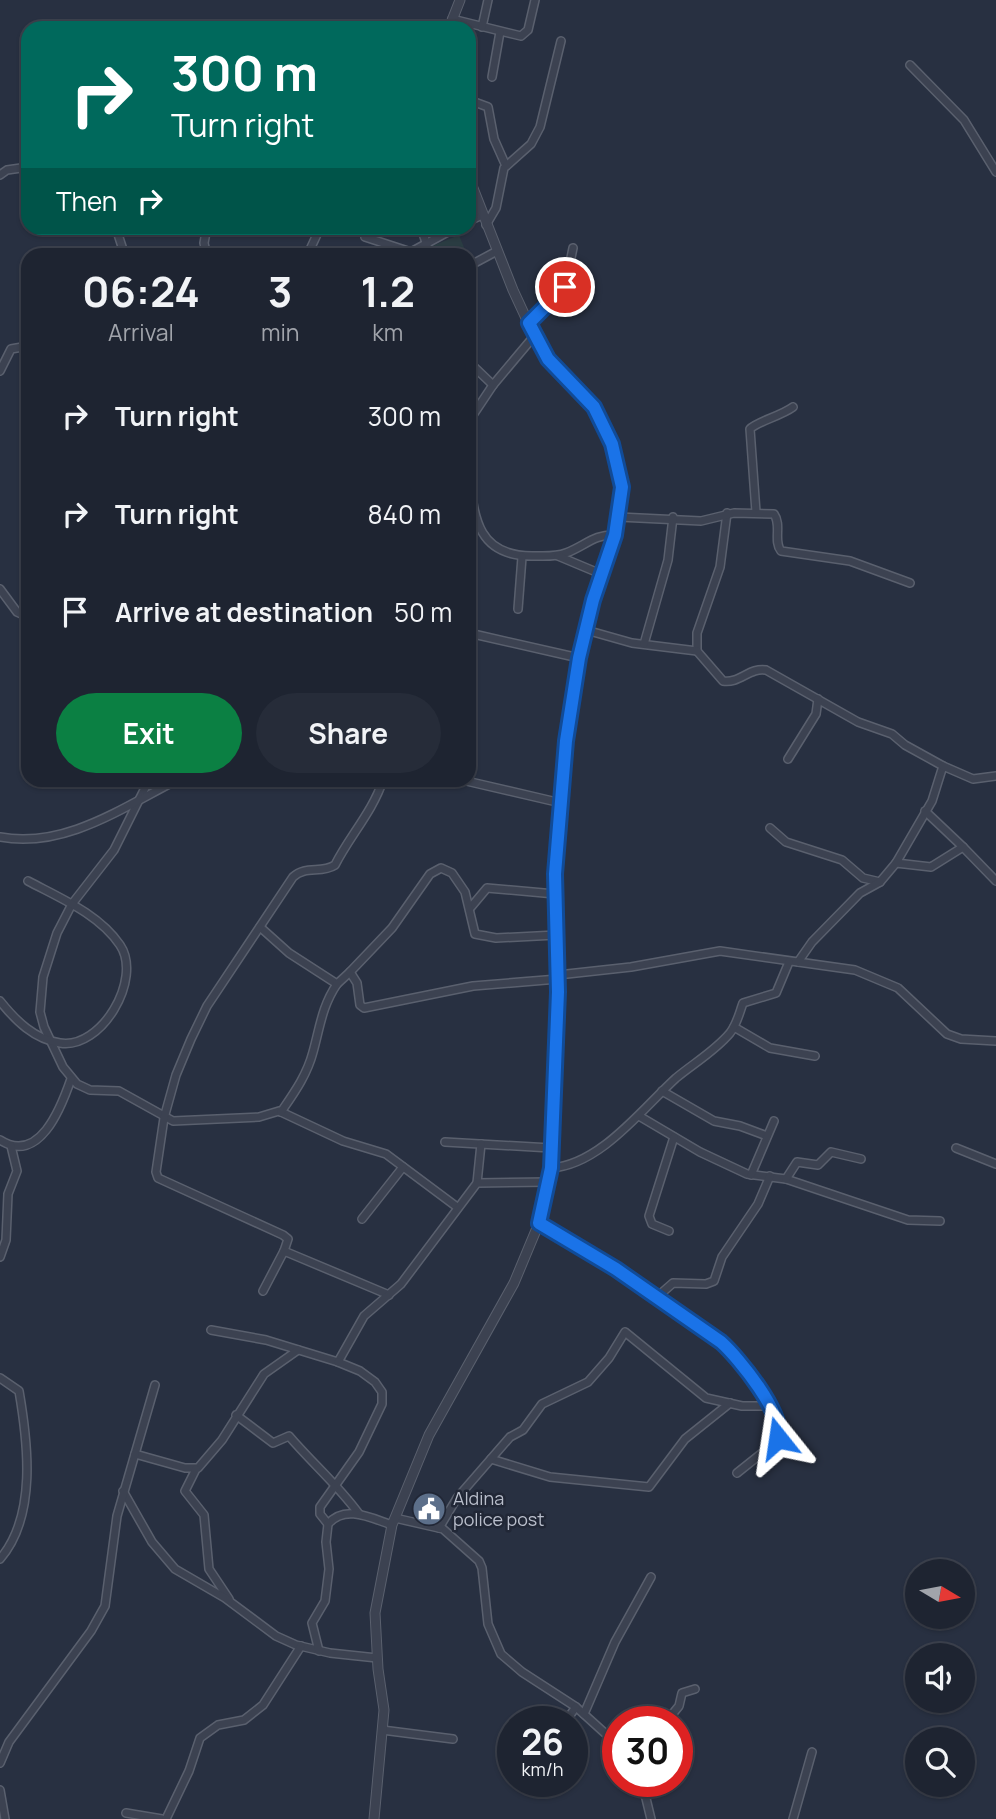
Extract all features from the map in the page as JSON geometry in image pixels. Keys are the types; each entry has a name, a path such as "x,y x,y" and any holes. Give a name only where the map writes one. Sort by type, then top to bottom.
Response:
{"street":[{"path":"452,21 460,0"},
{"path":"482,27 488,0"},
{"path":"476,26 521,36 526,33 535,0"},
{"path":"492,77 500,32"},
{"path":"486,225 494,215 506,166 531,144 540,127 561,41"},
{"path":"910,65 964,120 996,172"},
{"path":"476,103 488,107 494,139 506,166"},
{"path":"15,168 21,171"},
{"path":"0,175 21,168"},
{"path":"374,1819 383,1704 377,1658 376,1606 393,1521 429,1435 505,1302 539,1223 549,1182 558,977 555,894 561,803 579,658 601,574 615,535 622,481 607,432 591,402 548,359 535,335 476,197"},
{"path":"476,218 482,215"},
{"path":"424,235 427,244"},
{"path":"418,248 443,235"},
{"path":"365,237 397,248"},
{"path":"529,323 565,287 573,248"},
{"path":"476,262 497,251"},
{"path":"476,410 493,385 535,335"},
{"path":"0,371 11,349 21,347"},
{"path":"476,369 493,385"},
{"path":"757,512 750,429 754,424 771,421 793,407"},
{"path":"619,517 673,517 707,521 727,513 757,512 777,517 778,547 781,551 850,561 910,583"},
{"path":"727,513 720,567 696,640 697,651 714,674 726,682 762,668 861,723 892,734 943,766 973,779 996,776"},
{"path":"644,644 668,560 673,517"},
{"path":"476,518 496,549 506,555 557,556 601,574"},
{"path":"557,556 596,537 615,535"},
{"path":"517,610 522,556"},
{"path":"0,589 3,600 21,614"},
{"path":"586,630 644,644 697,651"},
{"path":"476,635 579,658"},
{"path":"788,759 816,714 818,699"},
{"path":"798,962 812,942 862,891 880,882 896,863 932,801 943,766"},
{"path":"476,783 561,803"},
{"path":"146,787 114,850 72,904 52,946 43,977 40,1012 49,1040 71,1079 90,1090 119,1091 164,1118 195,1123 259,1117 272,1111 281,1112 343,1141 386,1154 457,1207"},
{"path":"0,837 16,840 51,837 101,820 163,787"},
{"path":"263,1291 284,1251 287,1237 158,1178 156,1172 164,1118 176,1075 207,1006 296,874 333,867 376,800 381,787"},
{"path":"925,811 996,881"},
{"path":"770,828 786,842 848,863 863,878 880,882"},
{"path":"896,863 931,867 963,847"},
{"path":"281,1112 302,1081 314,1051 322,1011 337,984 392,928 424,882 436,870 444,868 452,873 471,907 472,928 478,935 496,938 556,935"},
{"path":"862,891 863,878"},
{"path":"0,1001 15,1020 36,1035 62,1044 82,1040 89,1035 115,1007 127,983 126,958 120,944 72,904 28,881"},
{"path":"471,907 487,888 555,894"},
{"path":"260,927 289,953 337,984"},
{"path":"349,972 357,983 360,1005 364,1008 473,986 631,967 706,952 798,962 864,973 898,988 947,1034 961,1039 996,1041"},
{"path":"551,1168 565,1166 603,1146 639,1116 662,1091 734,1027 745,1002 776,993 789,962"},
{"path":"734,1027 770,1048 815,1056"},
{"path":"0,1140 11,1146 31,1144 46,1131 63,1101 71,1079"},
{"path":"662,1091 713,1122 740,1126 767,1136"},
{"path":"639,1116 674,1137 751,1175 786,1179 908,1220 940,1221"},
{"path":"751,1175 774,1121"},
{"path":"668,1231 652,1224 649,1218 674,1137"},
{"path":"445,1142 551,1148"},
{"path":"338,1363 364,1316 411,1272 477,1183 481,1144"},
{"path":"0,1257 7,1231 8,1194 17,1171 11,1146"},
{"path":"956,1148 996,1164"},
{"path":"786,1179 797,1162 818,1165 831,1152 861,1159"},
{"path":"362,1219 403,1167"},
{"path":"657,1297 670,1284 706,1284 714,1281 722,1257 758,1204 770,1176"},
{"path":"477,1183 549,1182"},
{"path":"539,1223 657,1297 728,1348 770,1406 779,1427 778,1438 737,1473"},
{"path":"284,1251 389,1295"},
{"path":"211,1330 266,1340 338,1363 369,1377 380,1389 383,1400 359,1452 338,1486 320,1507 320,1514 328,1524"},
{"path":"439,1528 457,1498 510,1437 523,1430 542,1404 588,1382 609,1358 625,1332 656,1354 704,1397 730,1403 770,1406"},
{"path":"230,1602 209,1569 204,1515 186,1496 185,1488 196,1469 222,1440 264,1374 298,1350"},
{"path":"0,1378 19,1391 27,1459 19,1526 0,1559"},
{"path":"0,1763 9,1742 91,1631 105,1606 123,1491 155,1385"},
{"path":"491,1459 550,1477 649,1487 685,1439 730,1403"},
{"path":"236,1415 273,1443 289,1436 311,1464 338,1486 359,1514"},
{"path":"135,1454 196,1469"},
{"path":"123,1491 136,1518 165,1558 183,1575 230,1602 276,1636 319,1651 377,1658"},
{"path":"319,1651 312,1623 324,1605 326,1596 330,1569 326,1542 328,1524 338,1515 359,1514 439,1528 452,1535 481,1564 488,1624 501,1654 522,1672 574,1706"},
{"path":"587,1706 615,1642 651,1577"},
{"path":"126,1813 160,1819 189,1771 200,1738 218,1725 243,1720 263,1705 301,1646"},
{"path":"679,1706 682,1693 695,1689"},
{"path":"588,1718 602,1730"},
{"path":"382,1730 453,1739"},
{"path":"793,1819 813,1752"},
{"path":"0,1790 5,1819"},
{"path":"645,1797 650,1819"}],"shaded area":[{"path":"459,235 464,248 427,248"}],"place":[{"name":"Aldina police post","path":"429,1509"}],"route":[{"path":"565,287 552,297 529,323 548,359 588,399 603,423 618,463 622,495 615,535 593,600 579,658 566,741 555,874 558,1015 551,1168 539,1223 555,1230 639,1284 721,1342 767,1401 779,1427 778,1438"}]}
